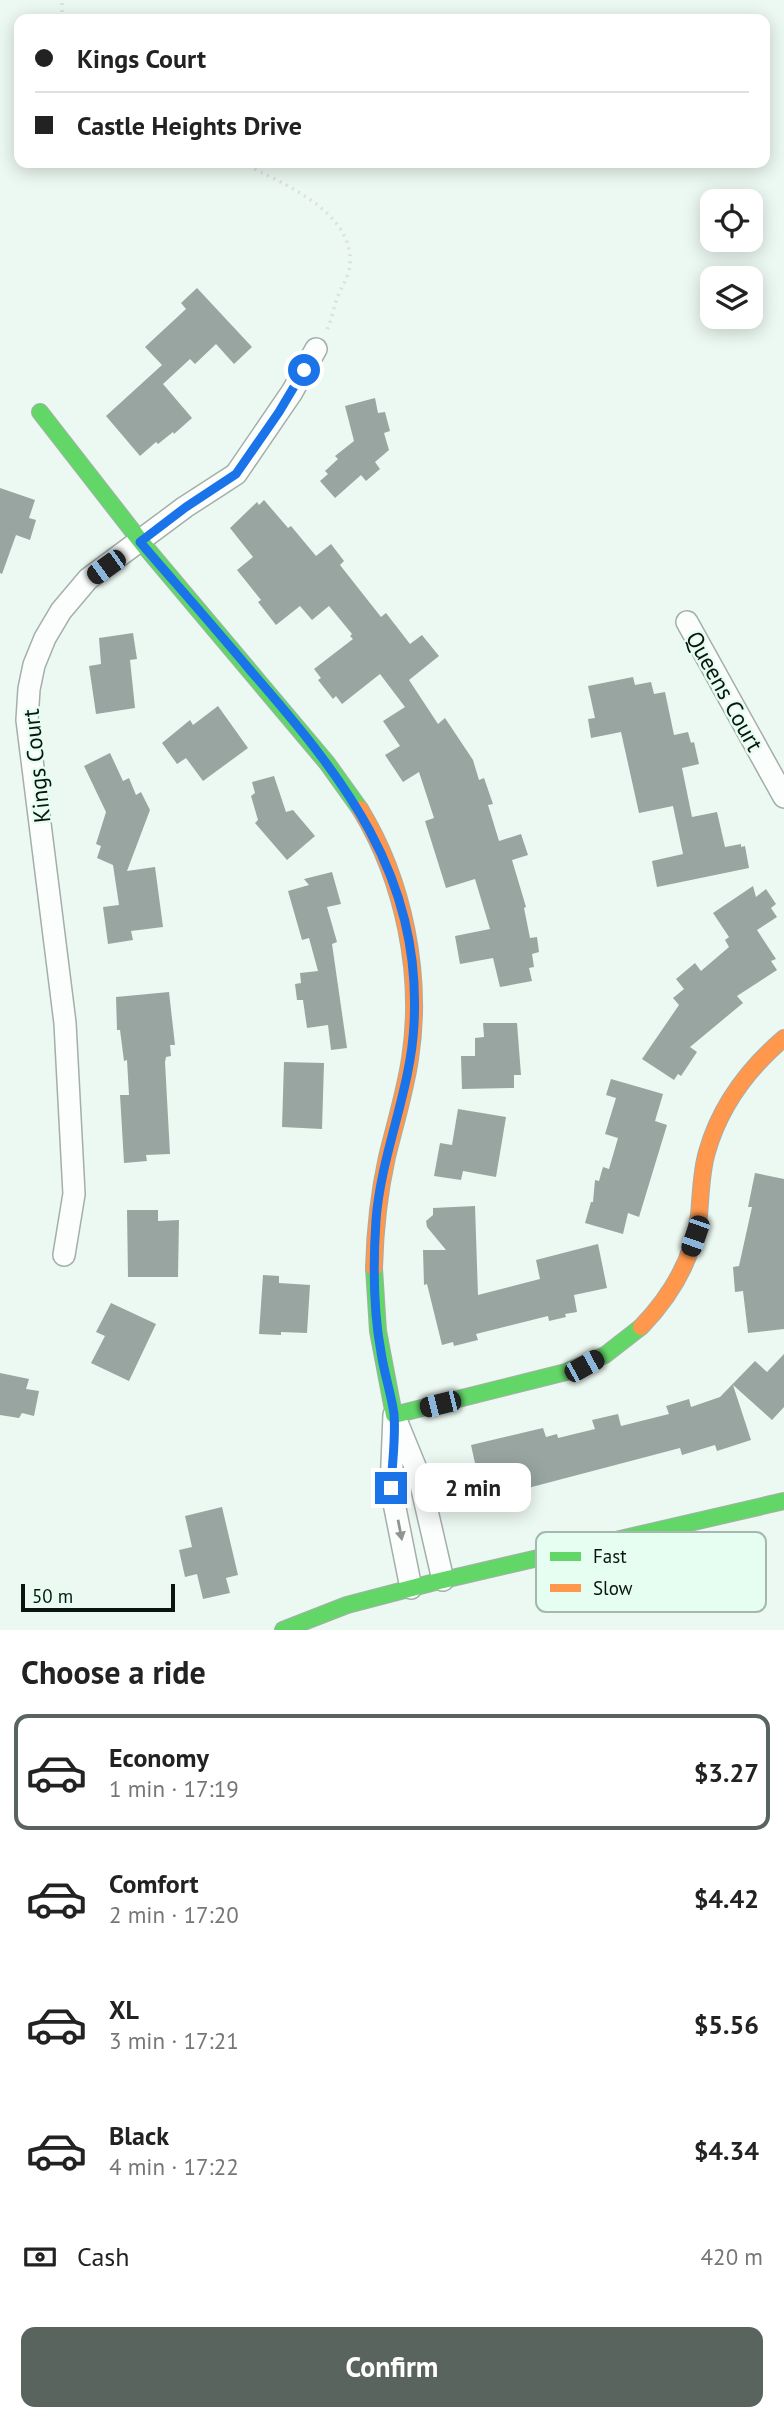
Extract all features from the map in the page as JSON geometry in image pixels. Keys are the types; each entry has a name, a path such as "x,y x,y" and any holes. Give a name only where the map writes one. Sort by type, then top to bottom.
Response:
{"street":[{"name":"Kings Court","path":"64,1255 74,1194 66,1036 59,962 27,720 34,665 45,638 61,611 88,579 236,474 292,392 316,349"},
{"path":"40,412 140,542 331,767 368,824 387,864 408,939 414,1024 409,1061 382,1180 377,1218 375,1303 394,1415 419,1476 443,1580"},
{"name":"Queens Court","path":"687,622 784,797"},
{"path":"394,1415 584,1366 636,1333 655,1314 684,1266 695,1236 702,1172 730,1100 750,1071 784,1038"},
{"path":"394,1415 391,1488 411,1588"},
{"path":"650,1532 784,1501"},
{"path":"283,1630 347,1605 536,1558"}],"path":[{"path":"252,168 283,183 330,215 341,227 350,247 350,268 329,325 316,349"}],"building":[{"path":"197,288 252,347 234,364 216,344 195,364 190,359 163,384 192,418 174,434 173,432 158,444 156,442 140,456 106,416 162,365 145,347 186,309 181,303"},
{"path":"375,398 378,413 385,412 390,431 384,433 389,450 375,462 380,469 366,481 361,475 335,498 320,481 328,474 325,471 338,459 335,456 354,441 345,406"},
{"path":"0,488 35,500 29,518 36,520 30,540 16,535 2,574 0,573"},
{"path":"264,500 316,556 331,544 344,561 340,565 381,617 386,613 410,644 422,635 439,656 409,680 438,724 445,718 473,760 479,780 484,778 493,804 488,805 499,841 521,834 528,855 512,860 526,907 524,908 530,938 537,937 539,952 532,954 534,967 529,968 532,981 500,987 493,958 460,964 455,936 490,929 475,879 446,888 425,821 434,818 419,772 403,782 385,755 400,746 383,721 405,707 380,674 342,704 336,696 333,699 318,680 321,678 314,669 353,639 350,636 352,634 329,606 312,620 300,606 276,625 258,602 261,600 237,570 253,557 230,528 257,502 259,505"},
{"path":"133,633 137,659 130,660 135,708 96,714 89,666 101,664 99,638"},
{"path":"633,677 635,685 651,682 654,694 665,692 674,735 688,732 691,743 694,742 699,764 682,768 692,817 717,812 725,847 741,844 741,847 745,846 749,868 657,887 652,861 683,854 673,806 639,813 621,732 591,738 588,719 595,718 588,686"},
{"path":"218,706 248,748 203,781 186,758 177,764 162,743 190,720 193,725"},
{"path":"110,753 123,781 129,778 136,795 141,792 150,810 127,871 155,867 163,927 131,931 133,940 108,944 103,907 119,905 113,865 97,858 101,846 96,844 106,812 84,766"},
{"path":"274,776 286,812 293,810 315,836 287,860 255,823 258,820 251,796 255,793 252,782"},
{"path":"332,872 341,904 327,907 337,942 332,944 347,1048 331,1050 328,1025 307,1028 303,1000 297,1000 295,984 301,983 300,973 318,971 309,938 302,940 288,891 309,885 304,879"},
{"path":"753,886 756,897 766,889 776,904 771,908 777,917 757,930 776,959 771,961 777,970 737,996 743,1003 690,1047 697,1052 681,1076 678,1074 674,1080 642,1059 679,1005 673,998 684,989 676,979 695,963 701,971 729,947 725,940 729,937 713,913"},
{"path":"169,992 175,1045 170,1045 171,1056 166,1057 165,1062 170,1154 146,1155 147,1161 124,1163 120,1095 129,1095 127,1060 124,1061 120,1030 117,1030 116,997"},
{"path":"483,1023 517,1023 521,1075 514,1075 514,1088 462,1089 461,1056 475,1056 475,1038 484,1037"},
{"path":"284,1062 324,1063 322,1129 282,1127"},
{"path":"611,1079 663,1094 655,1121 667,1125 639,1217 628,1213 623,1234 585,1223 593,1202 595,1180 599,1181 603,1167 609,1169 618,1138 605,1134 616,1098 606,1095"},
{"path":"458,1109 506,1117 496,1177 463,1171 461,1180 434,1176 440,1143 452,1145"},
{"path":"755,1173 784,1179 784,1329 748,1333 743,1291 735,1292 733,1267 739,1266 752,1207 748,1207"},
{"path":"475,1206 478,1295 540,1279 536,1260 598,1244 607,1288 574,1295 577,1312 565,1314 566,1317 549,1321 548,1316 476,1334 478,1340 454,1346 453,1342 442,1345 427,1284 424,1285 423,1250 446,1250 427,1227 426,1221 433,1215 433,1208"},
{"path":"127,1210 158,1210 158,1221 179,1220 178,1277 128,1277"},
{"path":"263,1275 279,1276 279,1283 310,1285 307,1333 259,1334"},
{"path":"111,1303 156,1324 129,1381 91,1363 105,1336 96,1332"},
{"path":"784,1354 784,1407 772,1420 733,1385 751,1440 717,1451 715,1445 682,1455 680,1448 501,1495 503,1504 479,1509 477,1503 466,1505 458,1467 475,1463 471,1445 543,1428 546,1437 557,1434 558,1438 595,1429 592,1420 618,1414 621,1426 669,1414 666,1406 689,1399 691,1407 720,1397 755,1361 767,1372"},
{"path":"0,1373 29,1379 26,1389 39,1391 34,1416 22,1413 19,1418 0,1415"},
{"path":"222,1507 238,1575 226,1578 230,1593 203,1599 197,1574 185,1577 179,1550 192,1547 185,1516"}],"traffic: fast":[{"path":"40,412 142,543 327,763 360,809"},
{"path":"374,1268 378,1331 394,1415 566,1372 605,1355 641,1327"},
{"path":"650,1532 784,1501"},
{"path":"283,1630 347,1605 536,1559"}],"traffic: slow":[{"path":"360,809 375,837 399,898 414,995 410,1059 382,1184 374,1268"},
{"path":"641,1327 671,1290 692,1247 699,1215 705,1160 720,1119 748,1075 784,1038"}],"route":[{"path":"304,370 236,474 140,542 331,767 368,824 387,864 398,900 408,939 414,1024 409,1061 382,1180 375,1261 377,1327 394,1415 391,1488"}]}
